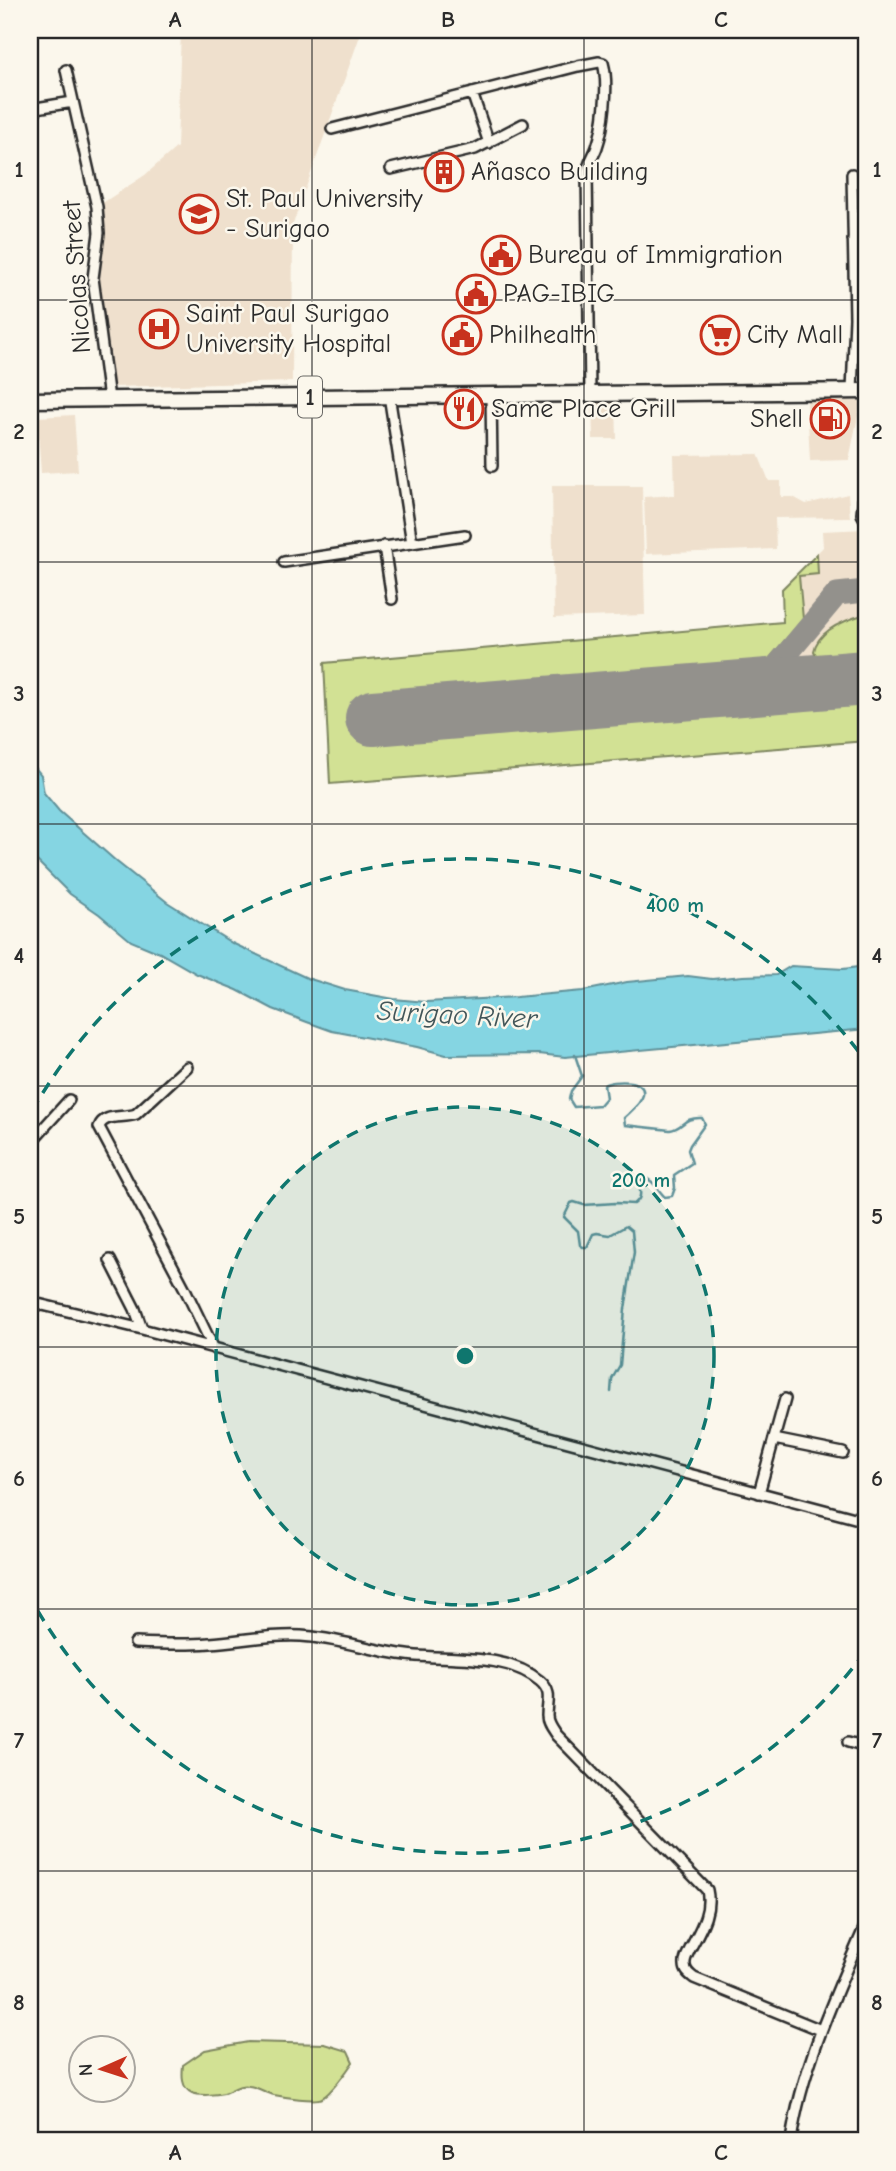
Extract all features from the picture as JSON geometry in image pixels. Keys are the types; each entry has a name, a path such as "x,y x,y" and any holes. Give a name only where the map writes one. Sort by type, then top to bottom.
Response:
{"highway":[{"name":"1","path":"30,400 859,391"}],"street":[{"path":"332,130 442,99 578,66 599,62 604,66 605,92 600,132 587,173 590,393"},
{"name":"Nicolas Street","path":"66,70 97,207 99,233 93,278 109,399"},
{"path":"472,93 489,143"},
{"path":"30,109 73,102"},
{"path":"391,169 475,149 523,124"},
{"path":"852,174 859,391"},
{"path":"853,240 866,239"},
{"path":"491,394 492,467"},
{"path":"389,395 412,542"},
{"path":"866,473 862,514 866,521"},
{"path":"284,562 465,535"},
{"path":"384,546 392,599"},
{"path":"187,1067 136,1114 107,1118 101,1122 99,1128 214,1349"},
{"path":"30,1143 69,1100"},
{"path":"110,1260 135,1308 142,1329"},
{"path":"30,1302 142,1329 866,1521"},
{"path":"760,1493 785,1399"},
{"path":"774,1439 842,1453"},
{"path":"135,1643 187,1645 258,1637 299,1636 339,1640 400,1655 473,1660 508,1665 526,1671 546,1688 550,1698 548,1720 556,1735 707,1890 709,1906 685,1961 688,1974 821,2030"},
{"path":"848,1742 866,1747"},
{"path":"791,2141 821,2030 866,1924"}],"shaded area":[{"name":"St. Paul University - Surigao","path":"181,30 362,30 293,224 292,382 111,387 95,275 101,204 145,175 177,147"},
{"path":"807,401 861,401 849,460 810,461"},
{"path":"592,403 616,403 617,439 593,439"},
{"path":"74,415 78,471 41,473 37,417"},
{"path":"758,454 769,481 781,481 781,497 793,497 806,504 848,494 850,517 775,518 776,549 646,554 644,497 675,495 674,455"},
{"path":"552,486 642,486 645,615 554,618"},
{"path":"866,529 866,741 330,784 324,663 784,622 782,589 823,547 822,531"}],"green space":[{"path":"817,554 818,574 799,576 803,619 763,666 372,698 375,741 866,701 866,741 330,784 324,663 783,622 782,589"},
{"path":"866,614 866,657 818,659 814,651 827,631"},
{"path":"248,2042 325,2044 348,2051 353,2062 329,2092 318,2099 279,2096 245,2086 208,2095 188,2091 184,2085 183,2065 205,2050"}],"water":[{"name":"Surigao River","path":"30,761 41,775 44,793 59,811 167,902 232,943 307,978 345,990 426,1002 583,991 627,982 688,976 712,979 776,975 791,966 843,969 866,966 866,1029 565,1057 539,1054 446,1055 332,1031 273,1009 131,941 70,894 30,854"}],"waterway":[{"path":"575,1055 582,1076 571,1091 569,1099 574,1107 600,1105 606,1098 604,1085 628,1082 640,1086 643,1095 638,1105 624,1118 625,1125 670,1130 691,1119 702,1118 705,1124 688,1150 692,1163 674,1175 675,1188 672,1196 665,1197 652,1182 642,1177 639,1179 640,1196 634,1204 584,1205 574,1202 564,1217 578,1231 580,1245 583,1247 587,1247 593,1234 610,1235 626,1226 632,1231 634,1252 620,1365 612,1379 611,1392"}],"taxiway":[{"path":"760,686 837,594 866,591"}],"runway":[{"path":"373,718 866,678"}],"place":[{"name":"Añasco Building","path":"444,172"},
{"name":"St. Paul University - Surigao","path":"199,214"},
{"name":"Bureau of Immigration","path":"501,255"},
{"name":"PAG-IBIG","path":"476,294"},
{"name":"Saint Paul Surigao University Hospital","path":"159,329"},
{"name":"Philhealth","path":"462,335"},
{"name":"City Mall","path":"720,335"},
{"name":"Same Place Grill","path":"464,409"},
{"name":"Shell","path":"830,419"}]}
